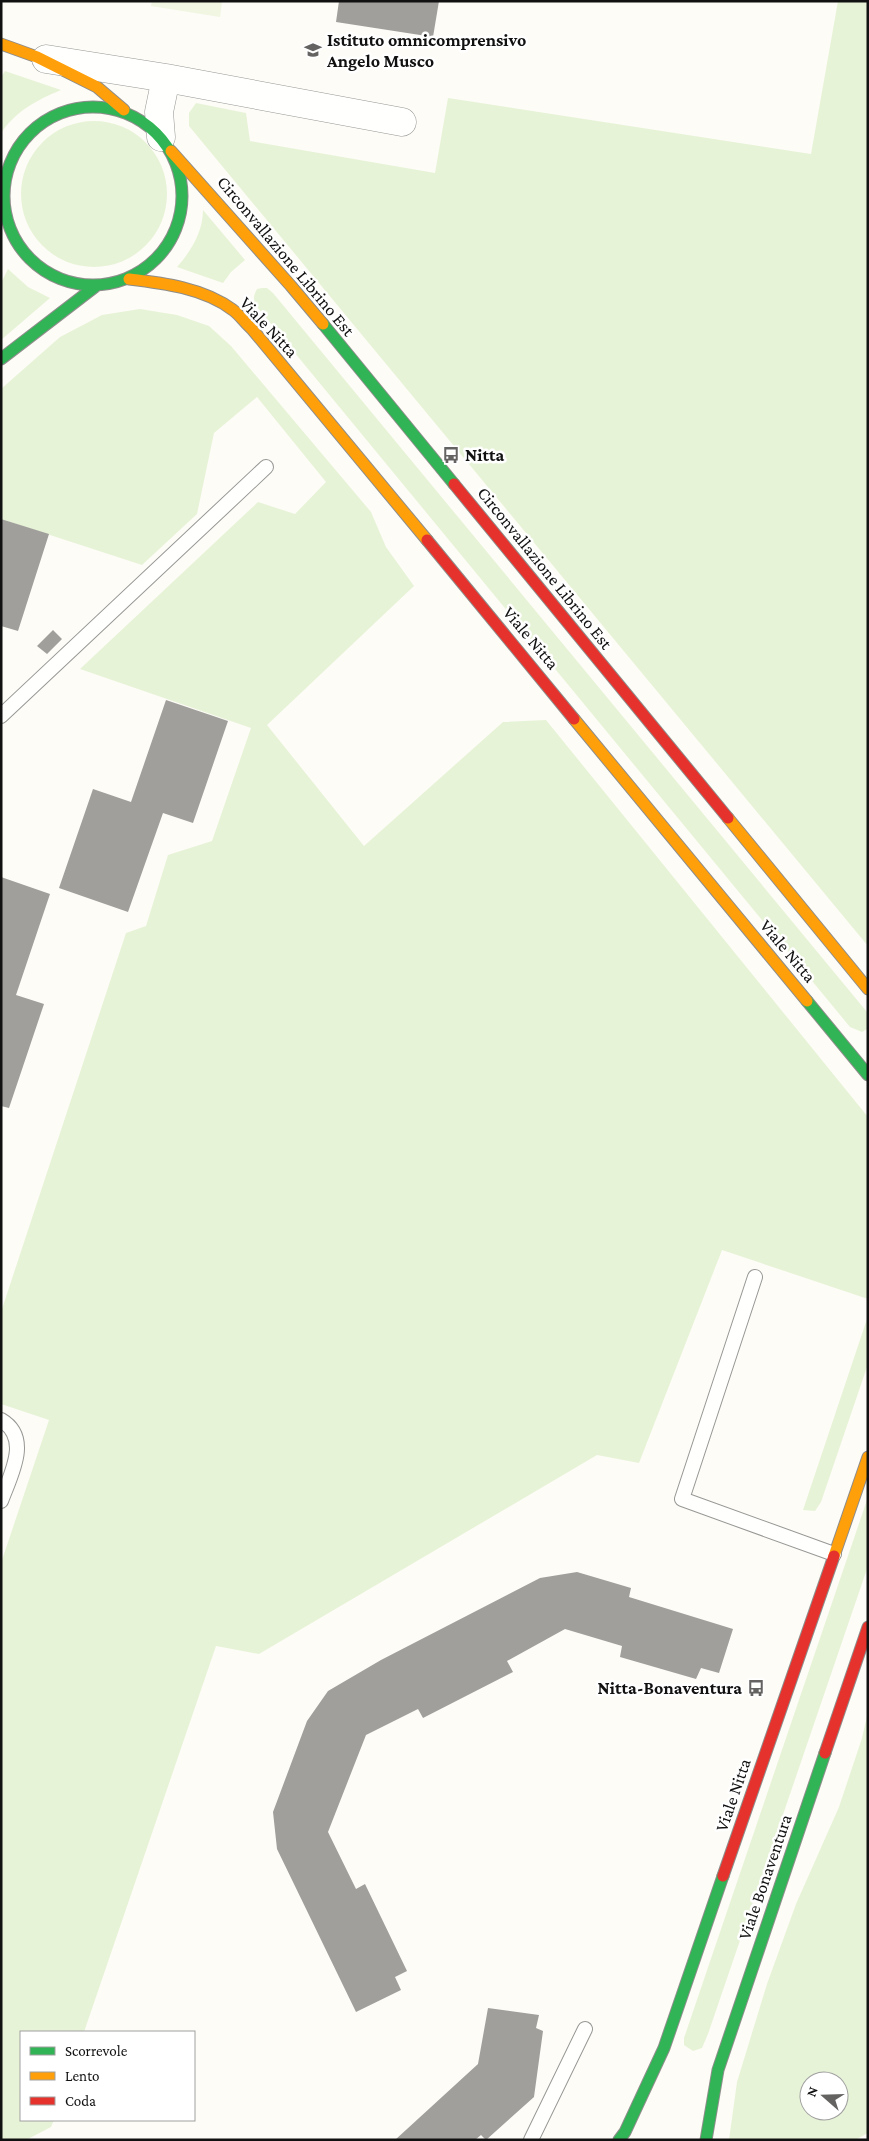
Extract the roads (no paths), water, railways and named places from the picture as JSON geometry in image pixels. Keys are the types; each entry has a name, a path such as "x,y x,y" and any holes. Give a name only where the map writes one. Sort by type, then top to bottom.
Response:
{"main road":[{"path":"1,44 37,57 97,87 127,113"},
{"path":"127,113 112,108 96,106 79,107 48,118 23,140 3,181 4,202 7,218 22,250 40,268 62,281 96,286 109,285 129,279 160,257 171,241 179,224 183,206 183,187 179,168 166,144"},
{"name":"Circonvallazione Librino Est","path":"127,113 151,127 291,286 868,989"},
{"path":"1,239 7,218"},
{"name":"Viale Nitta","path":"129,279 166,284 198,294 230,308 252,329 868,1075"},
{"path":"1,359 96,286"},
{"name":"Viale Nitta","path":"619,2140 664,2048 868,1457"},
{"name":"Viale Bonaventura","path":"706,2140 718,2070 868,1627"}],"street":[{"path":"37,57 166,78 402,122"},
{"path":"166,78 159,112 166,144"}],"lane":[{"path":"1,716 266,467"},
{"path":"756,1277 682,1499 834,1554"},
{"path":"1,1420 8,1424 17,1435 18,1450 1,1501"},
{"path":"531,2140 585,2029"}],"place":[{"name":"Istituto omnicomprensivo Angelo Musco","path":"313,50"},
{"name":"Nitta","path":"451,455"},
{"name":"Nitta-Bonaventura","path":"756,1688"}]}
